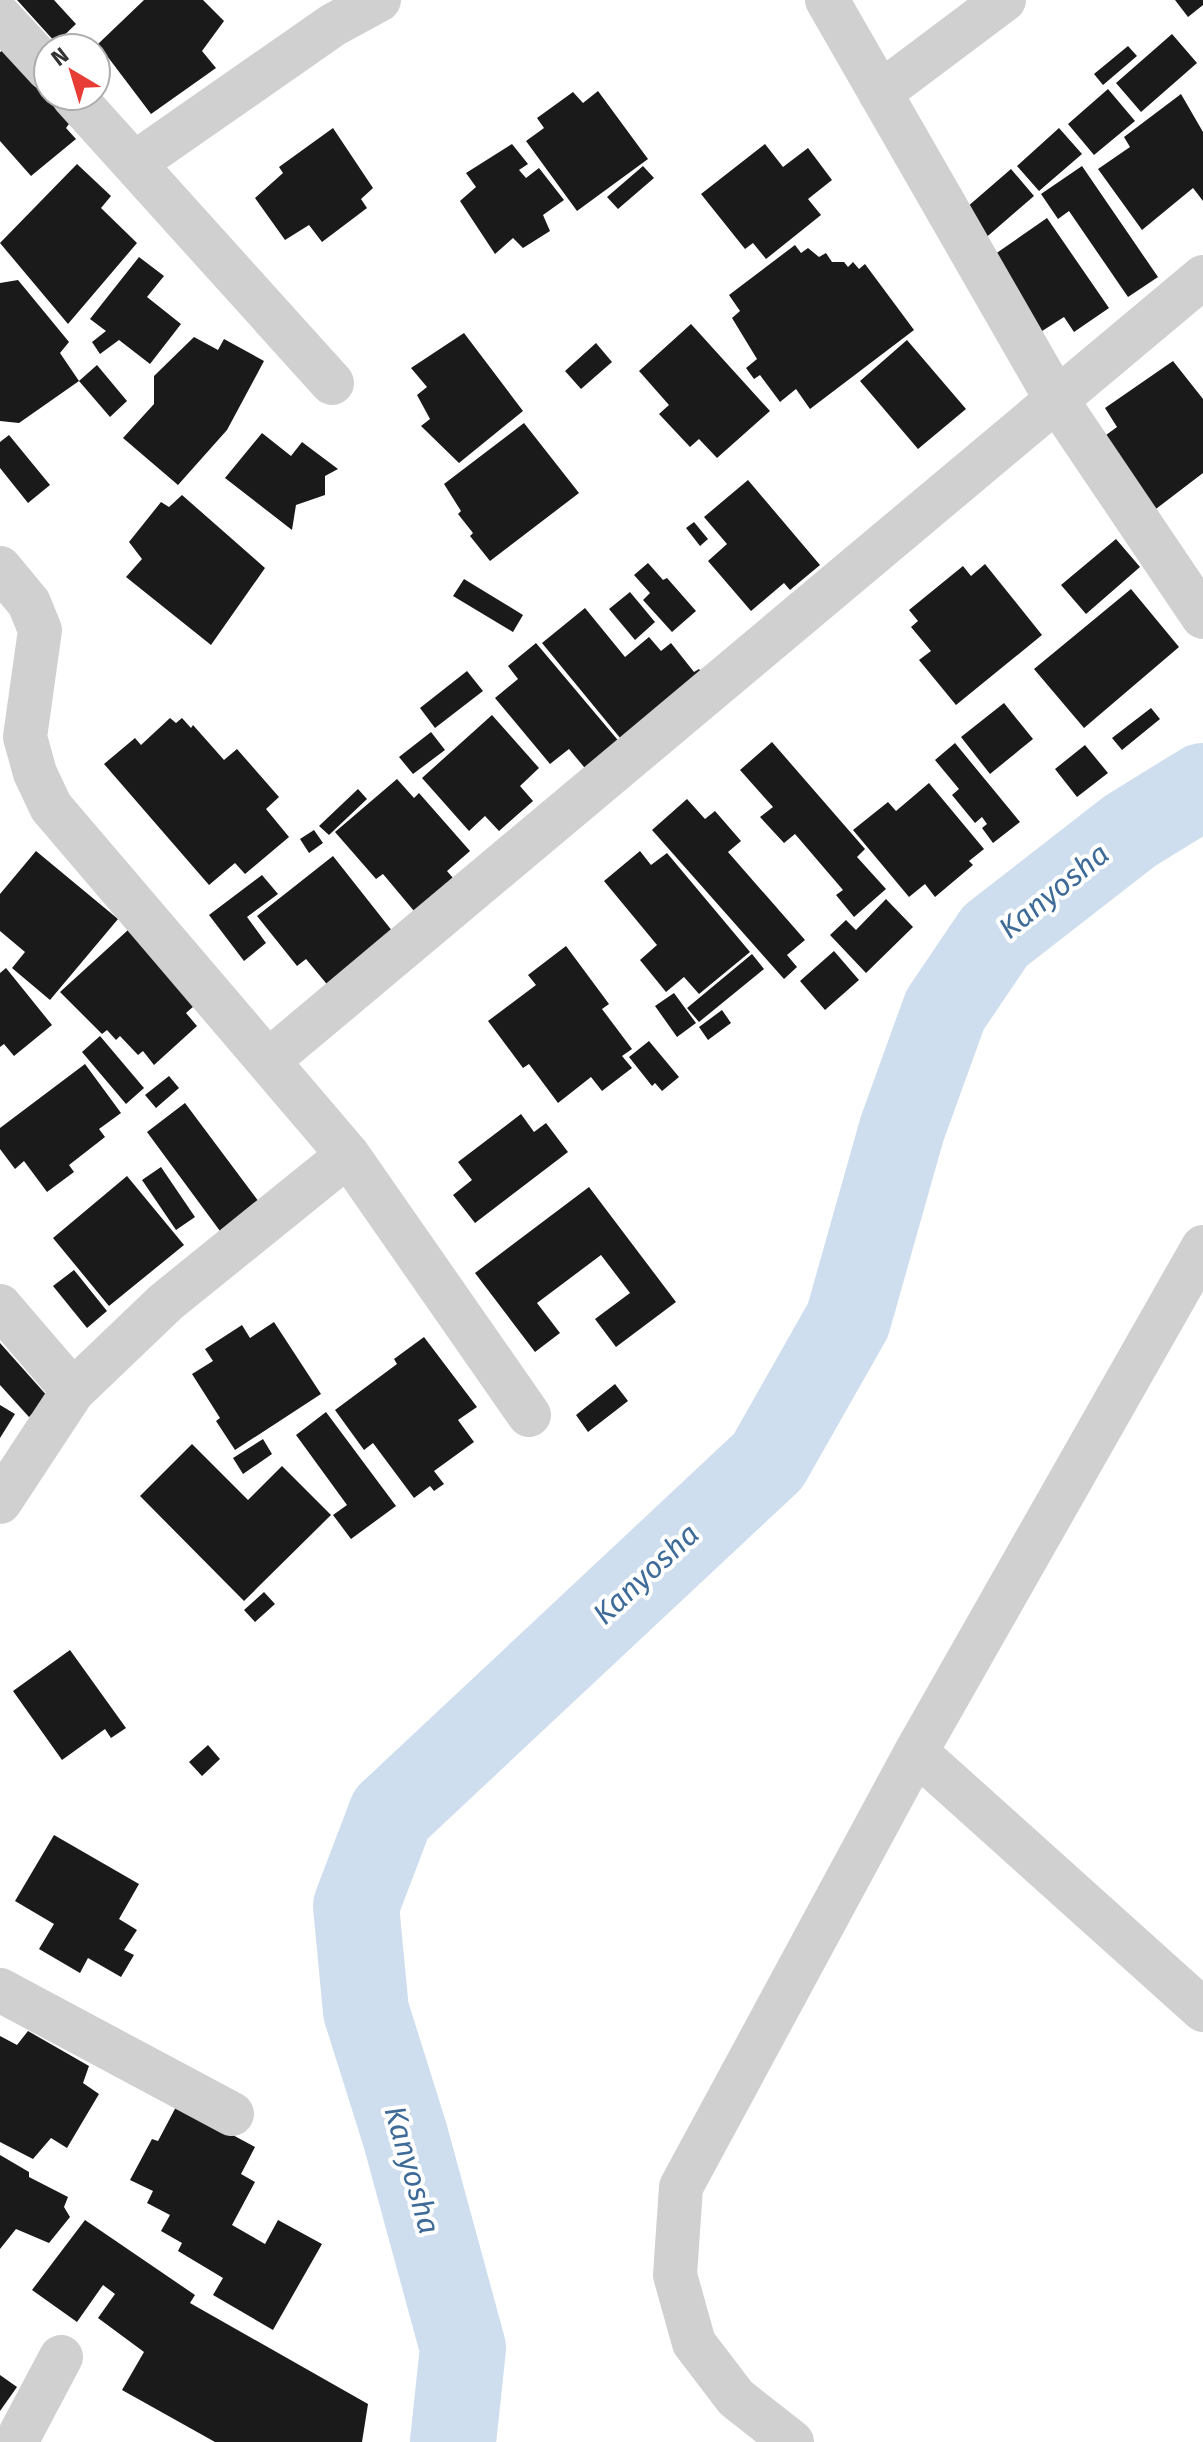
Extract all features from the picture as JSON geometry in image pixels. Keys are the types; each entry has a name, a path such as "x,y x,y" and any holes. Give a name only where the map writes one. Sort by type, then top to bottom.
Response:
{"street":[{"path":"135,163 333,25 379,0"},
{"path":"827,0 1056,399 1203,617"},
{"path":"880,93 1004,0"},
{"path":"0,17 32,52"},
{"path":"88,112 332,383"},
{"path":"268,1061 1203,277"},
{"path":"0,568 29,603 40,630 25,737 35,773 51,807 348,1155 529,1415"},
{"path":"0,1502 73,1391 166,1302 348,1155"},
{"path":"792,2442 736,2398 694,2343 675,2275 681,2187 916,1752 1203,1247"},
{"path":"0,1306 73,1391"},
{"path":"916,1752 1203,2010"},
{"path":"0,1990 232,2114"},
{"path":"16,2442 61,2357"}],"building":[{"path":"17,0 54,0 76,24 68,32 46,32"},
{"path":"144,0 203,0 224,21 202,51 216,68 151,114 112,62 111,32"},
{"path":"1175,0 1203,0 1203,5 1188,17"},
{"path":"1172,34 1197,63 1141,112 1116,83"},
{"path":"1128,46 1137,56 1103,85 1094,74"},
{"path":"9,47 32,69 32,112 77,113 66,128 76,139 31,176 0,141 0,52"},
{"path":"1108,89 1135,121 1094,155 1068,124"},
{"path":"598,91 648,159 577,211 526,141 544,128 537,118 573,92 583,103"},
{"path":"1181,94 1203,132 1203,201 1193,188 1142,230 1098,169 1130,147 1124,137"},
{"path":"333,128 373,188 361,199 367,208 322,242 309,225 285,240 255,198 283,173 279,167"},
{"path":"1059,128 1082,154 1039,191 1017,166"},
{"path":"512,144 528,164 519,170 526,178 539,168 564,200 543,215 550,231 523,248 513,238 495,254 460,201 476,187 466,173"},
{"path":"765,144 783,167 808,148 832,180 808,199 821,215 766,259 753,243 745,249 701,194"},
{"path":"77,164 111,196 101,208 137,243 68,324 0,243"},
{"path":"643,166 654,178 618,209 607,197"},
{"path":"1082,166 1158,277 1128,297 1069,211 1058,219 1041,194"},
{"path":"1011,169 1034,196 982,241 959,214"},
{"path":"1047,218 1109,308 1074,332 1064,317 1039,333 988,259"},
{"path":"795,245 801,253 808,248 819,257 826,253 832,262 844,262 848,267 853,262 859,269 865,264 914,330 810,409 796,389 780,402 760,375 754,379 746,368 757,359 732,318 740,311 729,295"},
{"path":"139,257 164,276 147,297 181,324 150,364 119,340 100,354 92,342 106,331 90,319"},
{"path":"18,280 69,342 60,353 79,381 19,423 0,421 0,283"},
{"path":"691,324 770,411 717,458 699,439 690,447 659,414 669,405 639,371"},
{"path":"464,333 523,411 459,463 421,426 430,419 417,395 427,387 411,368"},
{"path":"194,337 218,350 224,339 264,361 227,430 178,485 123,438 154,404 154,376"},
{"path":"907,340 966,409 918,449 860,381"},
{"path":"596,343 612,362 581,389 565,371"},
{"path":"1173,361 1203,399 1203,473 1148,515 1102,438 1117,427 1105,408"},
{"path":"97,365 127,401 110,417 79,381"},
{"path":"524,423 579,493 490,561 470,536 473,533 458,514 461,511 444,484"},
{"path":"262,433 291,456 302,442 338,469 325,476 325,495 296,505 292,530 225,478"},
{"path":"9,435 50,485 28,503 0,468 0,442"},
{"path":"748,480 820,565 790,590 784,583 751,611 708,561 727,544 704,517"},
{"path":"182,495 265,568 211,645 126,577 142,559 129,542 161,502 169,507"},
{"path":"694,522 708,539 700,546 686,528"},
{"path":"1116,539 1140,567 1086,614 1061,585"},
{"path":"648,563 663,580 667,578 696,611 672,632 643,600 650,593 634,575"},
{"path":"985,564 1042,635 956,705 919,660 931,651 911,627 918,621 909,610 963,566 971,576"},
{"path":"464,579 523,615 513,632 453,596"},
{"path":"1131,589 1179,647 1084,728 1034,669"},
{"path":"630,592 655,622 635,640 609,609"},
{"path":"585,608 625,657 649,637 661,651 671,643 694,672 699,669 711,683 630,750 542,643"},
{"path":"536,643 627,751 594,779 569,749 550,764 495,698 518,679 508,666"},
{"path":"467,671 483,691 435,728 420,708"},
{"path":"1004,703 1033,739 990,774 961,737"},
{"path":"1151,708 1160,719 1122,750 1112,738"},
{"path":"492,715 539,768 520,786 533,801 499,831 485,816 469,831 422,778"},
{"path":"170,718 176,723 182,718 191,728 193,725 224,760 237,749 279,797 266,809 289,837 245,874 235,863 209,885 104,764 135,738 141,745"},
{"path":"431,732 445,750 413,774 399,757"},
{"path":"772,742 865,849 857,857 886,889 854,917 836,895 843,890 795,834 784,843 760,817 773,807 740,770"},
{"path":"955,743 1020,822 993,843 982,828 987,824 982,817 975,823 952,795 959,789 935,760"},
{"path":"1085,745 1108,773 1077,797 1055,769"},
{"path":"397,779 414,798 419,793 470,851 447,871 453,878 414,911 383,874 376,879 335,832"},
{"path":"929,783 984,849 969,861 973,865 935,897 925,884 909,897 853,830 888,802 896,811"},
{"path":"358,789 367,799 329,835 319,826"},
{"path":"687,799 705,819 715,811 741,841 728,852 805,940 787,955 797,967 784,979 652,830"},
{"path":"314,830 323,843 309,853 300,839"},
{"path":"36,851 118,919 50,1000 12,968 25,952 0,931 0,894"},
{"path":"640,851 651,865 667,853 750,952 699,994 684,977 666,992 640,960 657,945 604,881"},
{"path":"333,856 393,932 335,994 306,959 297,966 257,916"},
{"path":"262,875 278,894 247,917 266,943 244,961 209,915"},
{"path":"886,899 913,927 866,973 830,935 846,920 856,930"},
{"path":"139,920 202,999 186,1013 197,1026 154,1065 143,1051 138,1055 120,1036 116,1040 107,1030 102,1034 60,992"},
{"path":"566,946 609,1004 602,1009 632,1049 622,1056 632,1068 602,1091 591,1077 558,1103 529,1064 523,1068 488,1021 536,985 528,975"},
{"path":"834,951 859,980 825,1010 800,981"},
{"path":"752,954 764,969 699,1022 687,1008"},
{"path":"6,968 52,1025 14,1056 4,1044 0,1047 0,973"},
{"path":"674,993 696,1023 677,1037 655,1006"},
{"path":"722,1010 731,1023 708,1040 699,1027"},
{"path":"100,1036 144,1088 126,1104 82,1052"},
{"path":"649,1041 679,1077 662,1091 655,1083 652,1086 629,1057"},
{"path":"85,1064 121,1113 99,1129 105,1137 69,1165 74,1172 47,1192 24,1161 15,1169 0,1149 0,1128"},
{"path":"169,1076 179,1088 156,1108 145,1095"},
{"path":"185,1103 259,1202 220,1231 147,1132"},
{"path":"521,1114 534,1132 546,1123 568,1152 475,1223 453,1195 472,1180 458,1162"},
{"path":"161,1167 195,1217 176,1230 142,1180"},
{"path":"127,1176 184,1245 109,1306 53,1238"},
{"path":"589,1187 676,1302 616,1347 595,1319 630,1293 601,1255 537,1303 560,1333 535,1352 475,1273"},
{"path":"74,1270 107,1311 87,1328 53,1286"},
{"path":"274,1322 321,1394 235,1450 216,1421 220,1418 192,1374 213,1361 205,1349 242,1325 250,1338"},
{"path":"424,1337 477,1407 458,1420 474,1442 434,1471 444,1484 434,1491 430,1486 414,1498 373,1443 364,1450 335,1410 397,1364 394,1359"},
{"path":"0,1343 49,1398 29,1417 0,1385"},
{"path":"615,1384 628,1401 588,1432 576,1415"},
{"path":"0,1405 15,1414 0,1438"},
{"path":"326,1412 396,1506 351,1539 333,1515 347,1505 296,1435"},
{"path":"263,1439 272,1454 243,1474 233,1458"},
{"path":"192,1444 248,1500 282,1466 331,1515 244,1601 140,1496"},
{"path":"264,1592 275,1604 255,1622 244,1610"},
{"path":"70,1650 126,1728 111,1738 105,1729 62,1760 13,1691"},
{"path":"208,1745 220,1759 202,1776 189,1762"},
{"path":"54,1835 139,1884 119,1919 137,1930 124,1950 134,1955 121,1977 88,1958 80,1973 39,1949 54,1924 15,1901"},
{"path":"28,2031 89,2066 83,2083 99,2094 67,2148 51,2138 33,2159 0,2142 0,2036 17,2045"},
{"path":"177,2105 255,2147 241,2174 255,2182 232,2225 265,2244 278,2220 322,2244 273,2330 213,2295 223,2278 178,2251 182,2243 161,2231 170,2215 147,2203 153,2191 130,2180 152,2139 158,2141"},
{"path":"0,2155 29,2172 29,2177 68,2197 64,2207 70,2217 49,2243 16,2229 0,2249"},
{"path":"85,2220 195,2295 190,2303 368,2404 362,2442 215,2442 122,2390 144,2352 98,2318 115,2294 103,2285 77,2322 32,2290"},
{"path":"0,2375 17,2387 0,2411"}],"waterway":[{"name":"Kanyosha","path":"453,2442 463,2348 405,2135 366,2011 356,1906 391,1814 768,1461 848,1320 902,1129 945,1010 995,936 1130,831 1203,786"}]}
